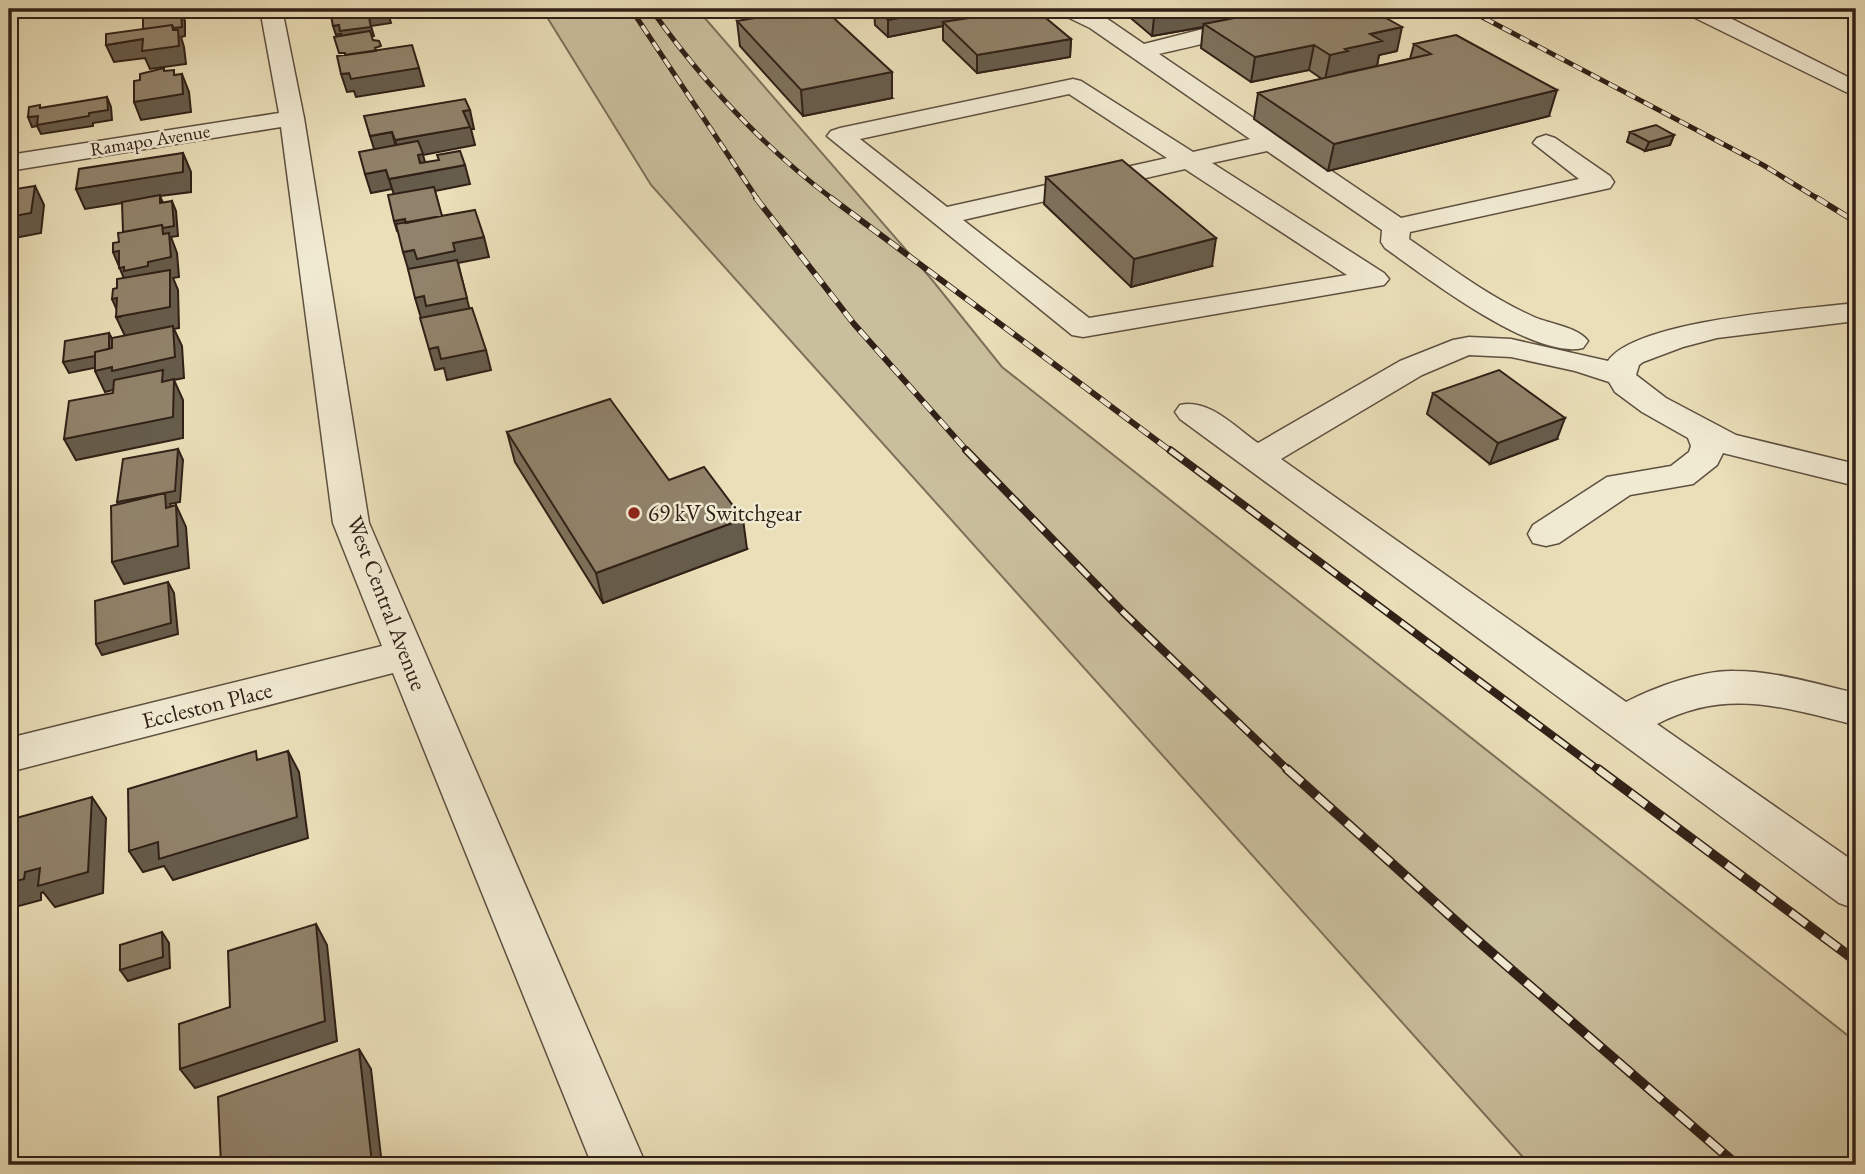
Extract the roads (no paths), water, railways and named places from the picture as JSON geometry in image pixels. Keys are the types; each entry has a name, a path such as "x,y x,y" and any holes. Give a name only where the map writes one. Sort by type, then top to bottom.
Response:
{"street":[{"name":"West Central Avenue","path":"271,9 292,118 352,523 619,1165"},
{"path":"1069,9 1098,23 1396,227 1601,182 1546,143"},
{"path":"1141,52 1230,31 1262,21 1284,9"},
{"path":"1695,9 1856,90"},
{"path":"1073,86 1374,279 1083,328 943,216 840,136 1073,86"},
{"name":"Ramapo Avenue","path":"9,163 292,118"},
{"path":"943,216 1271,142"},
{"path":"1396,227 1395,242 1469,293 1525,325 1581,343 1654,348"},
{"path":"1620,375 1624,361 1654,348 1717,329 1856,312"},
{"path":"1257,459 1411,368 1453,349 1469,346 1511,348 1583,363 1620,375 1627,385 1647,400 1725,443 1856,475"},
{"path":"1192,412 1856,889"},
{"path":"1546,534 1620,485 1681,476 1705,457 1708,446 1702,432"},
{"name":"Eccleston Place","path":"9,755 406,654"},
{"path":"1627,724 1635,716 1669,699 1732,686 1775,690 1856,709"}],"railway":[{"path":"631,9 758,200"},
{"path":"651,9 691,62 735,112 783,158 834,200"},
{"path":"1467,9 1763,165 1820,200"},
{"path":"756,198 854,324 968,452"},
{"path":"831,198 1172,452"},
{"path":"1817,198 1856,222"},
{"path":"966,450 1123,612 1289,771"},
{"path":"1170,450 1600,771"},
{"path":"1287,769 1469,933 1737,1165"},
{"path":"1598,769 1856,961"}],"place":[{"name":"69 kV Switchgear","path":"634,513"}]}
